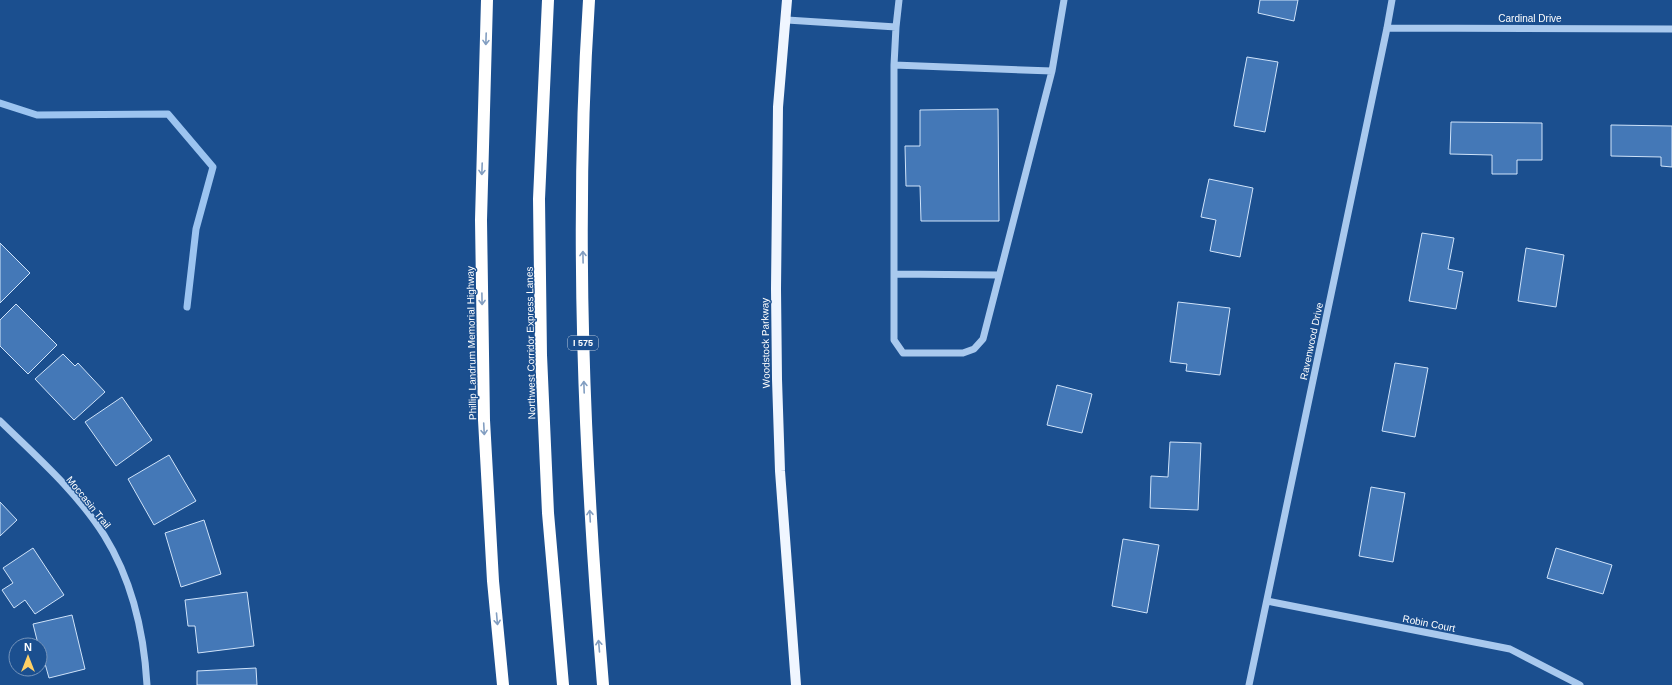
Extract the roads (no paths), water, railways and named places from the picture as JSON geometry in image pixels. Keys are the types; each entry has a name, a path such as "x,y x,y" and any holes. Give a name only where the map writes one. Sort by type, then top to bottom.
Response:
{"highway":[{"name":"Phillip Landrum Memorial Highway","path":"487,0 481,220 484,420 493,581 503,685"},
{"name":"Northwest Corridor Express Lanes","path":"548,0 539,199 541,355 548,513 563,685"},
{"name":"I 575","path":"589,0 585,66 582,224 584,383 591,545 602,685"}],"main road":[{"name":"Woodstock Parkway","path":"787,0 787,20 778,107 776,289 777,379 782,502 796,685"}],"street":[{"path":"899,0 894,65 894,340 903,353 963,353 974,350 983,339 1052,70 1064,0"},
{"name":"Ravenwood Drive","path":"1249,685 1388,28 1392,0"},
{"path":"787,20 896,27"},
{"name":"Cardinal Drive","path":"1388,28 1672,29"},
{"path":"894,65 1052,70"},
{"path":"894,274 999,275"},
{"name":"Moccasin Trail","path":"0,421 50,470 103,534 119,564 139,623 147,685"},
{"name":"Robin Court","path":"1267,601 1510,649 1580,685"}],"waterway":[{"path":"0,103 37,115 168,114 213,167 196,229 187,307"}]}
